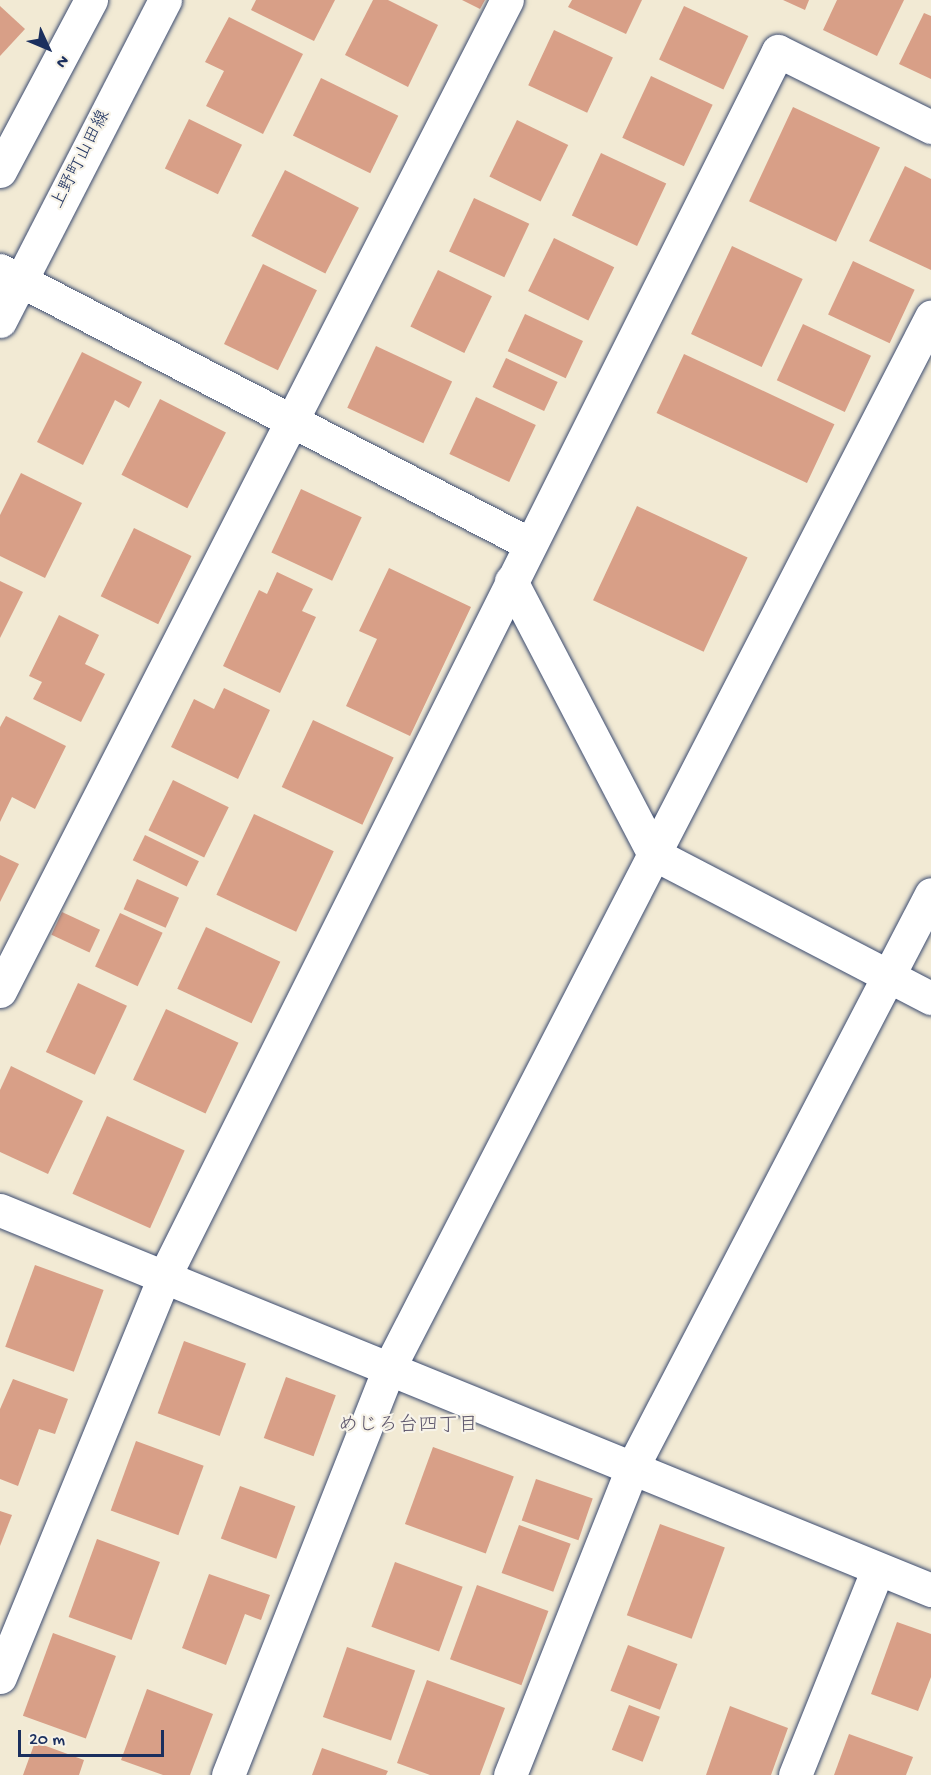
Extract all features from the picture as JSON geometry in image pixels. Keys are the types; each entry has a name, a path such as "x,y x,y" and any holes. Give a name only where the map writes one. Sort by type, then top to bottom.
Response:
{"street":[{"path":"0,171 91,0"},
{"name":"上野町山田線","path":"0,321 10,275 165,0"},
{"path":"0,991 294,422 507,0"},
{"path":"0,1677 165,1277 778,51 931,128"},
{"path":"10,275 530,544"},
{"path":"228,1775 389,1368 931,317"},
{"path":"511,581 654,854 931,998"},
{"path":"510,1775 632,1468 931,894"},
{"path":"0,1210 931,1590"},
{"path":"795,1775 878,1569"}],"building":[{"path":"256,0 335,0 314,41 251,10"},
{"path":"373,0 388,0 438,25 408,87 345,55"},
{"path":"462,0 485,0 480,9"},
{"path":"572,0 642,0 626,34 568,7"},
{"path":"783,0 809,0 805,10"},
{"path":"837,0 904,0 877,56 823,30"},
{"path":"0,6 25,29 0,56"},
{"path":"684,6 748,36 723,89 659,59"},
{"path":"924,13 931,16 931,79 899,64"},
{"path":"229,17 303,54 263,134 206,106 224,71 205,62"},
{"path":"554,30 613,57 587,113 528,85"},
{"path":"651,76 713,105 684,166 622,138"},
{"path":"321,78 398,116 370,173 293,136"},
{"path":"793,107 880,148 836,242 749,201"},
{"path":"189,119 242,145 218,194 165,168"},
{"path":"517,120 568,145 541,202 489,177"},
{"path":"601,153 666,183 637,246 572,216"},
{"path":"905,166 931,179 931,270 869,241"},
{"path":"285,170 359,208 325,274 251,236"},
{"path":"474,198 529,224 504,277 449,251"},
{"path":"554,238 614,267 588,320 528,291"},
{"path":"732,246 803,279 762,367 691,334"},
{"path":"853,261 915,290 890,343 828,314"},
{"path":"263,264 317,290 278,370 224,344"},
{"path":"438,270 492,296 464,353 410,327"},
{"path":"525,314 583,341 566,378 508,351"},
{"path":"803,324 871,356 845,412 777,380"},
{"path":"376,346 452,381 423,443 347,408"},
{"path":"82,352 142,382 129,408 115,400 83,465 37,442"},
{"path":"684,354 834,424 807,483 657,413"},
{"path":"506,358 558,382 544,411 492,387"},
{"path":"476,397 536,425 509,482 449,454"},
{"path":"160,399 226,433 187,508 121,475"},
{"path":"21,473 82,503 45,578 0,556 0,515"},
{"path":"301,489 362,517 332,581 271,552"},
{"path":"637,506 748,558 704,652 593,600"},
{"path":"134,528 192,556 158,624 101,596"},
{"path":"389,568 471,607 410,736 346,706 377,639 359,631"},
{"path":"277,572 313,589 302,611 316,617 280,693 223,666 259,590 267,594"},
{"path":"0,581 23,592 0,638"},
{"path":"59,615 99,635 85,664 105,674 81,722 33,699 42,682 29,676"},
{"path":"224,688 270,710 238,779 171,747 194,699 214,709"},
{"path":"6,716 66,746 35,809 12,797 0,822 0,727"},
{"path":"313,720 394,758 362,825 282,787"},
{"path":"173,780 229,807 204,858 148,830"},
{"path":"254,814 334,851 296,932 216,895"},
{"path":"145,835 199,861 187,886 133,860"},
{"path":"0,855 19,864 0,902"},
{"path":"137,879 179,898 166,928 124,909"},
{"path":"62,912 100,930 89,952 51,935"},
{"path":"120,913 163,933 138,986 95,966"},
{"path":"206,927 280,962 252,1023 177,989"},
{"path":"78,983 127,1006 95,1075 46,1052"},
{"path":"166,1009 239,1043 206,1114 133,1080"},
{"path":"11,1066 83,1101 48,1174 0,1152 0,1090"},
{"path":"107,1116 185,1151 150,1228 72,1194"},
{"path":"35,1265 104,1290 74,1372 5,1347"},
{"path":"184,1341 246,1364 220,1436 158,1413"},
{"path":"286,1377 336,1395 314,1456 264,1438"},
{"path":"13,1379 68,1399 55,1434 39,1429 18,1486 0,1479 0,1409"},
{"path":"136,1441 204,1466 178,1535 111,1511"},
{"path":"433,1447 514,1476 486,1553 405,1524"},
{"path":"536,1479 593,1499 578,1540 522,1521"},
{"path":"240,1486 295,1506 276,1559 221,1539"},
{"path":"0,1511 12,1515 0,1546"},
{"path":"660,1524 725,1548 692,1639 627,1615"},
{"path":"519,1525 571,1544 553,1592 502,1573"},
{"path":"97,1539 160,1562 132,1640 69,1617"},
{"path":"395,1562 463,1587 439,1651 371,1627"},
{"path":"209,1574 270,1595 261,1620 245,1614 226,1665 182,1648"},
{"path":"477,1585 548,1611 521,1685 450,1659"},
{"path":"897,1622 931,1634 931,1677 918,1711 871,1694"},
{"path":"53,1633 116,1656 86,1739 23,1716"},
{"path":"628,1645 677,1664 660,1710 610,1691"},
{"path":"347,1647 415,1670 391,1740 323,1717"},
{"path":"427,1680 505,1708 480,1775 430,1775 397,1763"},
{"path":"147,1689 213,1714 190,1775 163,1775 121,1760"},
{"path":"629,1705 660,1717 643,1762 612,1750"},
{"path":"730,1706 788,1728 771,1775 706,1775"},
{"path":"849,1734 913,1757 906,1775 834,1775"},
{"path":"35,1742 84,1760 79,1775 23,1775"},
{"path":"322,1748 388,1771 386,1775 312,1775"}],"district":[{"name":"めじろ台四丁目","path":"408,1426"}]}
